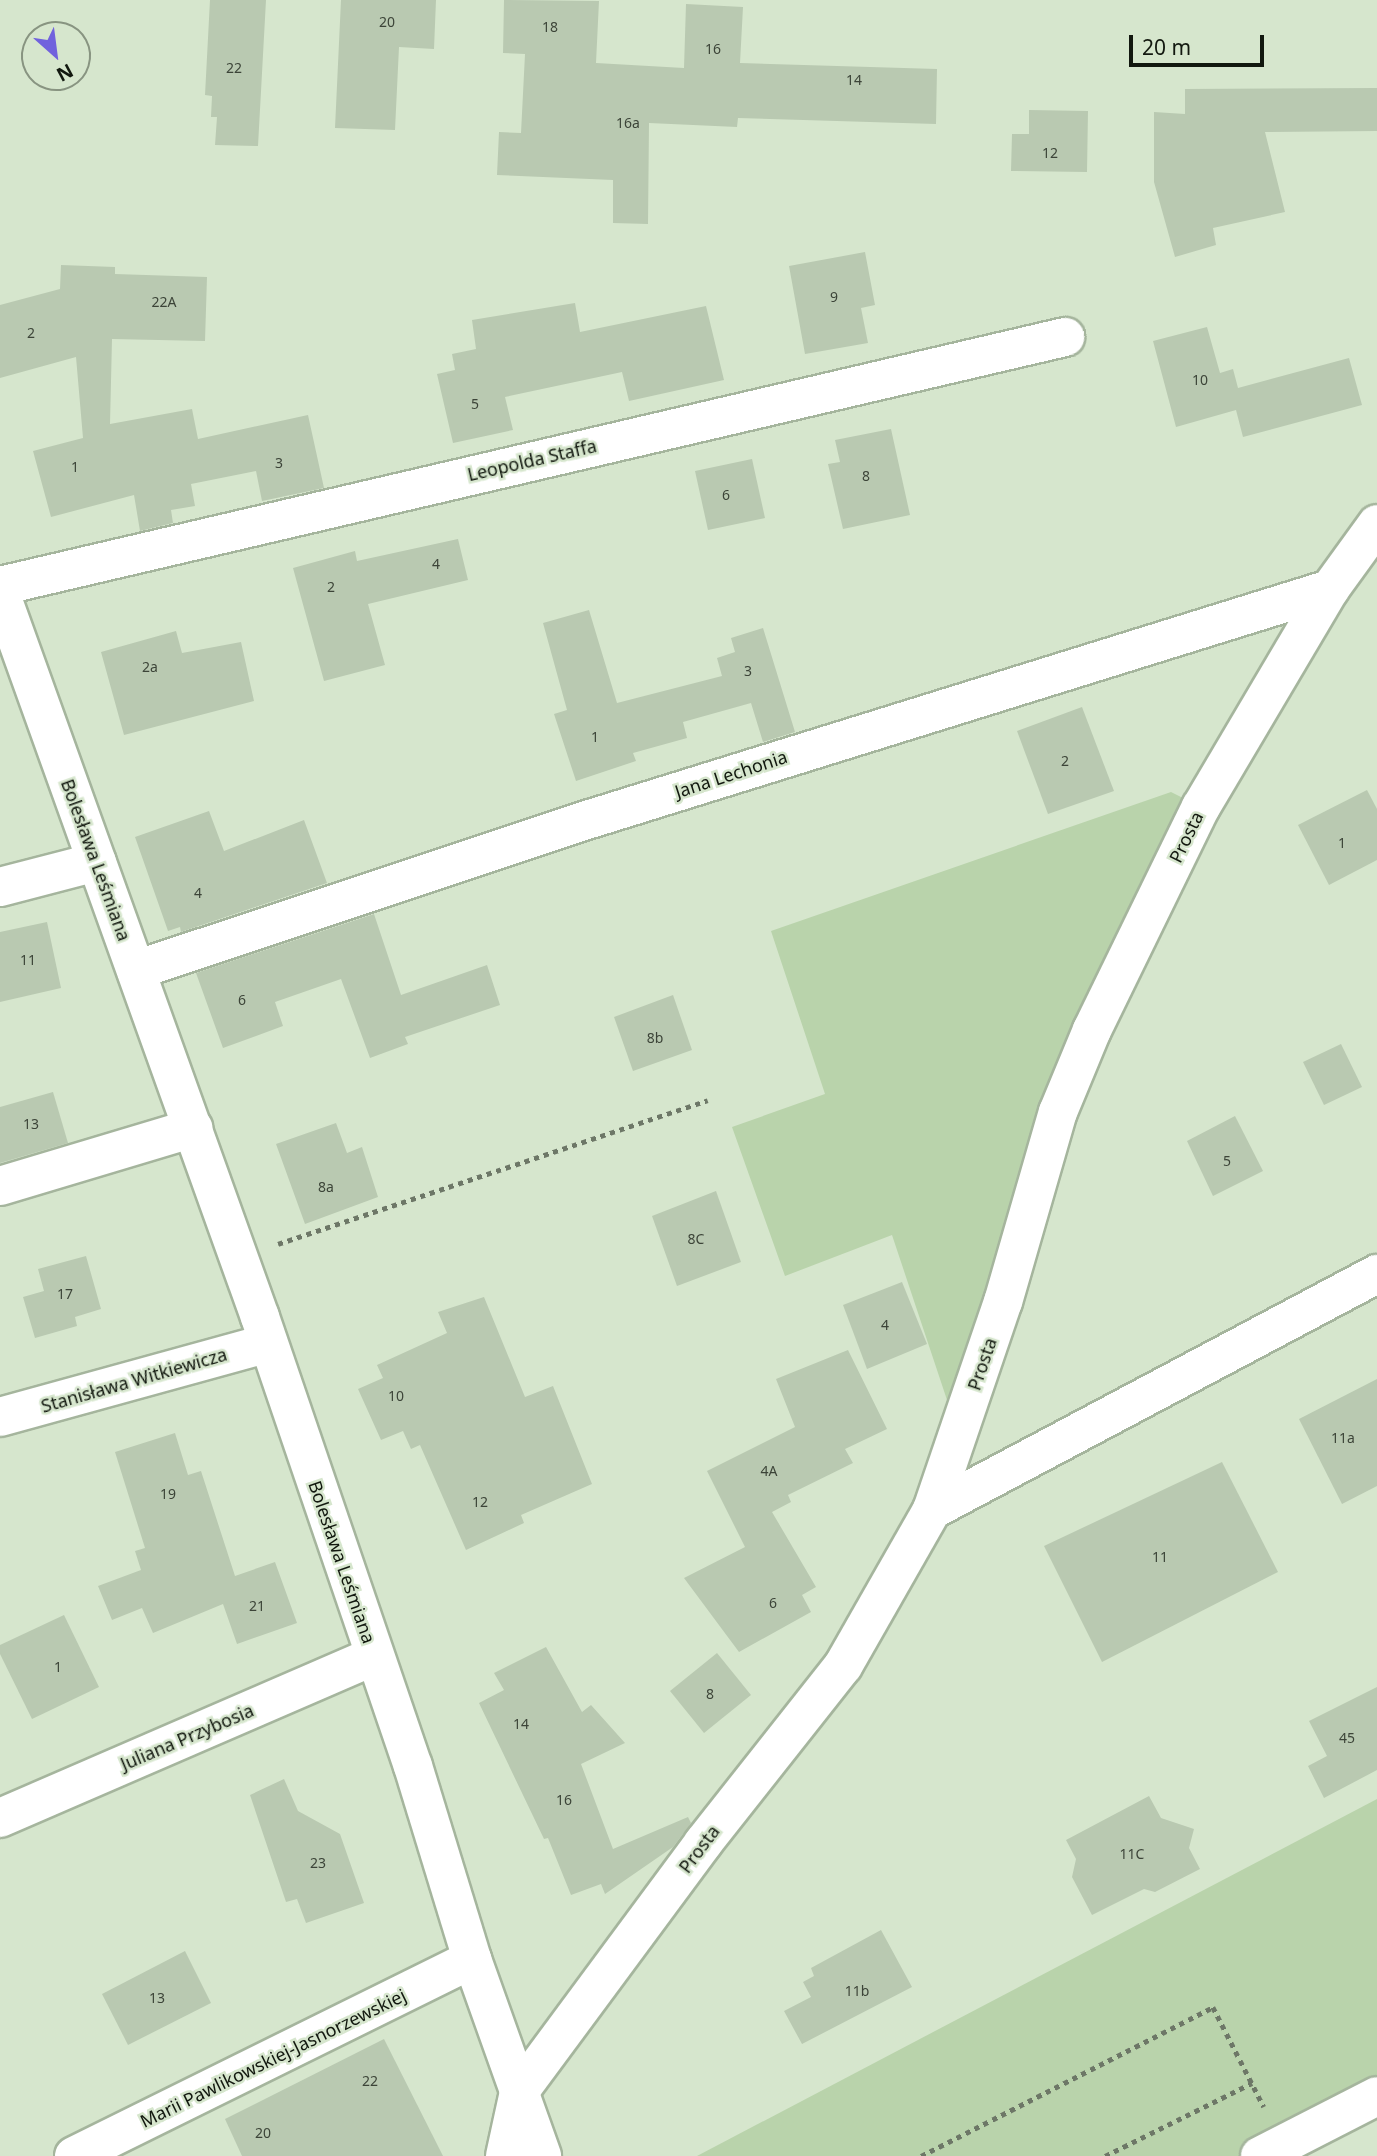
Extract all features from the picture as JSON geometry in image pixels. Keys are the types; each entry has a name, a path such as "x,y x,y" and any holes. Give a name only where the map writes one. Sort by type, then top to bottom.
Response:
{"street":[{"name":"Leopolda Staffa","path":"0,586 1065,337"},
{"name":"Prosta","path":"505,2156 519,2092 703,1843 843,1665 932,1510 1003,1302 1058,1112 1092,1030 1201,807 1330,589 1377,524"},
{"name":"Jana Lechonia","path":"136,970 590,819 1330,589"},
{"name":"Bolesława Leśmiana","path":"0,592 239,1257 414,1766 472,1959 542,2156"},
{"path":"0,887 97,862"},
{"path":"0,1186 193,1128"},
{"path":"932,1510 1377,1274"},
{"name":"Stanisława Witkiewicza","path":"0,1417 268,1343"},
{"name":"Juliana Przybosia","path":"0,1818 374,1656"},
{"name":"Marii Pawlikowskiej-Jasnorzewskiej","path":"74,2156 472,1959"},
{"path":"1271,2150 1377,2096"}],"path":[{"path":"239,1257 708,1100"},
{"path":"920,2156 1213,2007 1252,2083 1271,2150"},
{"path":"1105,2156 1252,2083"}],"green space":[{"path":"1171,792 1201,807 1092,1030 958,1433 892,1235 785,1276 732,1127 825,1094 771,931"},
{"path":"1377,1799 1377,2096 1260,2156 697,2156"}],"building":[{"path":"210,0 266,0 258,146 215,145 217,117 211,117 212,96 205,95"},
{"path":"341,0 436,0 434,49 399,47 395,130 335,128"},
{"path":"504,0 599,1 596,63 684,68 686,4 743,7 740,63 937,69 936,124 738,118 737,127 649,123 648,224 613,223 613,180 497,175 499,132 521,133 525,54 503,53"},
{"path":"1377,88 1377,131 1265,132 1285,212 1213,228 1216,245 1175,257 1154,182 1154,112 1185,114 1185,89"},
{"path":"1029,110 1088,111 1087,172 1011,171 1012,134 1029,134"},
{"path":"865,252 875,305 861,308 868,343 805,354 789,266"},
{"path":"61,265 115,267 115,274 207,277 205,341 112,339 110,424 192,409 198,439 308,415 324,488 262,501 256,471 191,484 195,506 171,510 173,523 140,531 134,495 51,517 33,451 83,438 76,357 0,378 0,305 60,289"},
{"path":"575,303 580,332 706,306 724,380 629,401 622,372 505,397 513,430 453,443 437,374 455,370 452,354 476,349 472,320"},
{"path":"1207,327 1220,373 1233,369 1238,388 1349,358 1362,405 1243,437 1236,410 1176,427 1153,341"},
{"path":"891,429 910,515 843,529 828,464 840,462 835,440"},
{"path":"752,459 765,518 708,530 695,471"},
{"path":"458,539 468,580 368,604 385,665 324,681 293,568 355,551 357,561"},
{"path":"589,610 617,703 722,676 717,658 735,652 731,638 763,628 795,732 763,742 751,703 683,722 687,738 633,753 636,761 576,781 554,714 567,710 543,623"},
{"path":"176,631 182,653 241,642 254,701 124,735 101,652"},
{"path":"1082,707 1114,791 1048,814 1017,731"},
{"path":"1367,790 1377,809 1377,860 1329,885 1298,825"},
{"path":"209,811 224,851 304,820 327,883 181,932 180,927 168,931 135,837"},
{"path":"374,914 401,995 487,965 500,1005 405,1037 408,1044 370,1058 341,979 275,1002 283,1026 223,1048 196,973"},
{"path":"47,922 61,988 0,1002 0,932"},
{"path":"673,995 692,1050 633,1071 614,1017"},
{"path":"1341,1044 1362,1087 1324,1105 1303,1062"},
{"path":"53,1092 68,1143 0,1163 0,1107"},
{"path":"1235,1116 1263,1171 1213,1196 1187,1141"},
{"path":"336,1123 347,1153 362,1147 378,1197 305,1224 276,1144"},
{"path":"716,1191 741,1262 677,1286 652,1216"},
{"path":"86,1256 101,1309 75,1317 77,1326 35,1338 23,1297 44,1291 38,1269"},
{"path":"902,1282 927,1344 867,1369 843,1305"},
{"path":"484,1297 525,1397 553,1386 592,1484 521,1515 524,1523 466,1550 420,1445 411,1449 403,1431 381,1440 358,1389 383,1378 377,1365 447,1333 438,1312"},
{"path":"848,1350 887,1429 845,1449 853,1463 788,1495 791,1502 772,1512 816,1587 802,1595 811,1612 739,1652 684,1578 745,1547 707,1471 795,1427 776,1379"},
{"path":"1377,1379 1377,1486 1342,1504 1299,1419"},
{"path":"175,1433 188,1475 201,1471 235,1576 275,1562 297,1623 237,1644 223,1604 153,1633 142,1608 112,1620 98,1586 141,1570 135,1551 145,1548 115,1452"},
{"path":"1222,1462 1278,1572 1102,1662 1044,1546"},
{"path":"64,1615 99,1687 32,1719 0,1654 0,1645"},
{"path":"546,1647 582,1712 591,1705 625,1743 581,1764 613,1849 688,1817 691,1823 673,1847 605,1894 601,1884 571,1895 548,1838 544,1839 479,1703 504,1690 494,1673"},
{"path":"717,1653 751,1695 704,1733 670,1691"},
{"path":"1377,1687 1377,1770 1324,1798 1308,1766 1327,1756 1309,1721"},
{"path":"284,1779 298,1811 340,1834 364,1903 306,1923 297,1899 286,1902 250,1795"},
{"path":"1149,1796 1161,1818 1194,1829 1189,1848 1200,1869 1155,1892 1144,1889 1092,1915 1072,1877 1076,1859 1066,1840"},
{"path":"881,1930 912,1987 802,2044 784,2011 811,1997 803,1982 814,1976 811,1968"},
{"path":"185,1951 211,2003 128,2045 102,1994"},
{"path":"384,2039 443,2156 242,2156 225,2119"}]}
